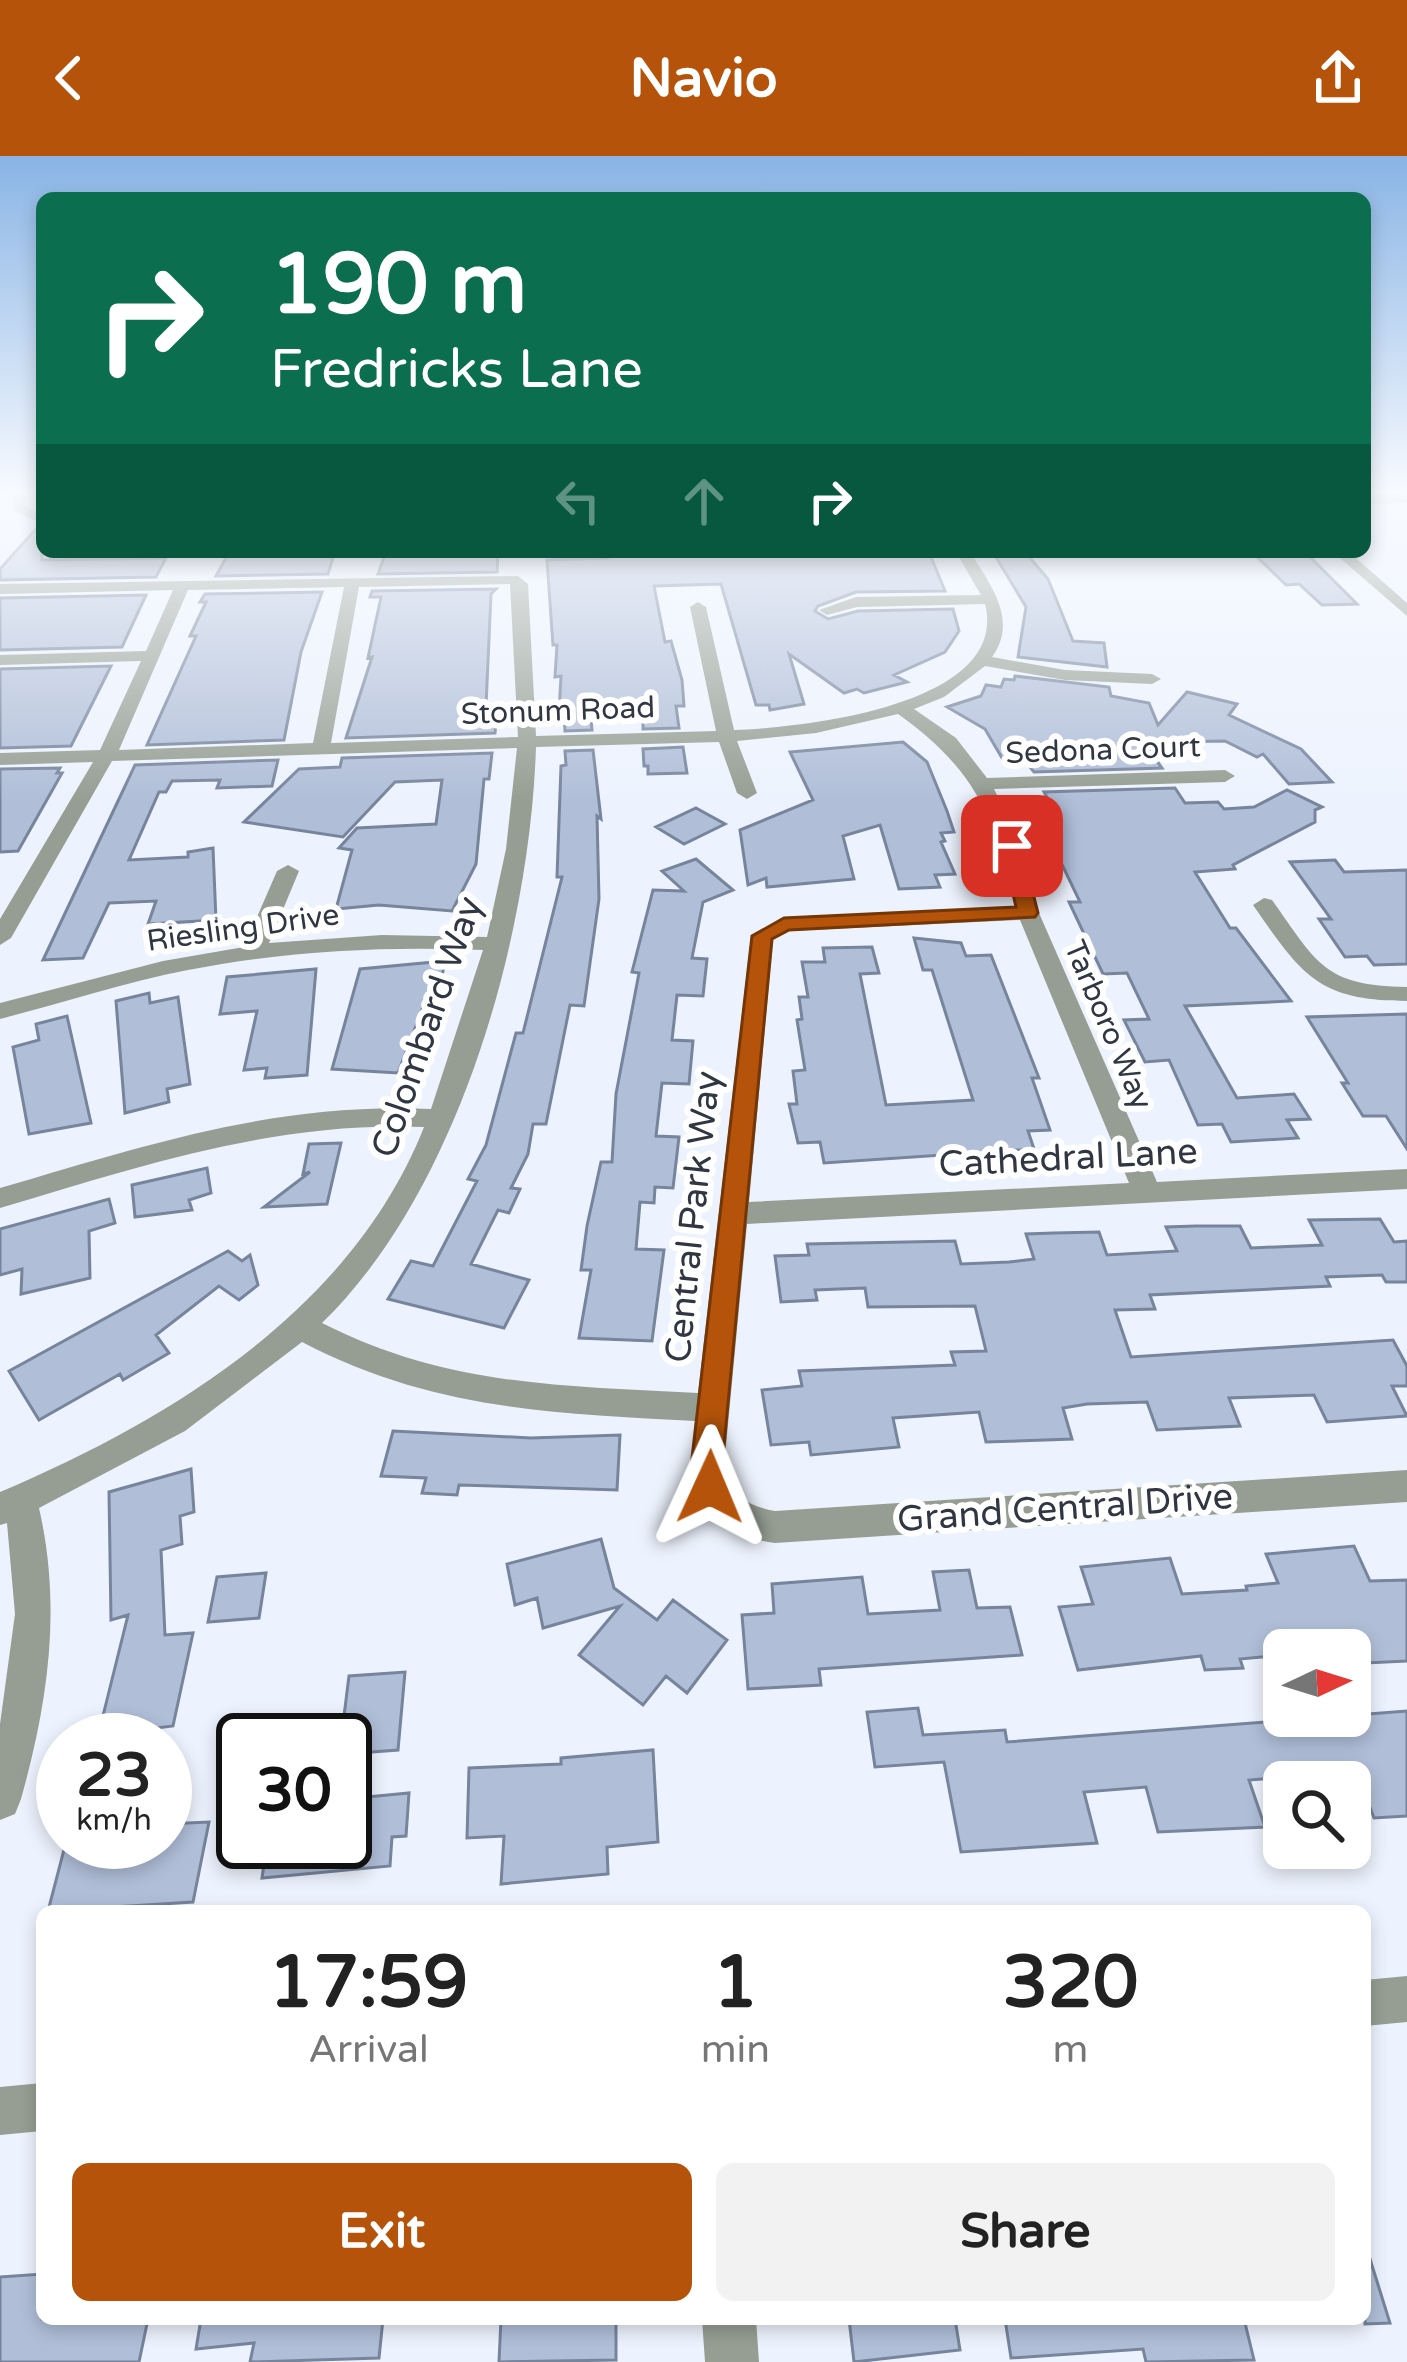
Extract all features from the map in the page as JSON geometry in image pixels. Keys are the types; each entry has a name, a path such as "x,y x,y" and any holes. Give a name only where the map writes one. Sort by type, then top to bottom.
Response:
{"street":[{"path":"0,938 115,740 178,597"},
{"path":"321,748 350,597"},
{"name":"Colombard Way","path":"10,1505 171,1421 242,1372 297,1325 376,1240 404,1198 441,1119 500,944 527,742 521,597"},
{"path":"827,610 856,602 991,599 996,630 981,660 1065,675 1152,679"},
{"path":"698,607 726,736 747,793"},
{"path":"0,660 152,656"},
{"name":"Stonum Road","path":"0,759 812,730 901,708 947,687 981,660"},
{"name":"Tarboro Way","path":"901,708 949,742 982,784 1012,846 1028,913 1147,1192"},
{"name":"Sedona Court","path":"982,784 1225,776"},
{"path":"254,952 288,871"},
{"path":"0,880 34,878"},
{"path":"1264,905 1320,980 1353,995 1407,994"},
{"name":"Central Park Way","path":"726,1511 710,1487 706,1467 760,944 770,929 784,924 1028,913"},
{"name":"Riesling Drive","path":"0,1011 128,976 254,952 380,941 500,944"},
{"path":"0,1198 235,1128 344,1115 441,1119"},
{"name":"Cathedral Lane","path":"733,1214 1407,1179"},
{"path":"297,1325 383,1369 468,1393 534,1401 713,1408"},
{"name":"Grand Central Drive","path":"726,1511 749,1524 775,1527 1407,1486"},
{"path":"0,1799 32,1673 37,1610 32,1547 10,1505"},
{"path":"1371,2002 1407,1999"},
{"path":"0,2111 36,2108"},
{"path":"729,2325 731,2362"}],"building":[{"path":"145,597 122,647 0,650 0,598"},
{"path":"203,597 320,597 301,652 284,740 147,745 196,636 190,636 206,602 200,602"},
{"path":"370,597 491,597 486,706 498,705 495,733 346,738 372,657 368,658 381,597"},
{"path":"550,597 656,597 665,642 671,641 682,680 684,706 676,706 679,728 643,729 643,719 591,720 592,730 565,731 564,712 559,712 561,676 555,677 557,645 553,645"},
{"path":"725,597 843,597 818,606 815,611 828,619 858,611 953,609 959,631 945,652 894,675 907,682 844,693 789,654 804,704 770,710 769,705 756,705"},
{"path":"1020,597 1055,597 1073,641 1104,643 1107,667 1018,657 1026,607"},
{"path":"1313,597 1350,597 1357,604 1322,605"},
{"path":"111,666 71,746 0,748 0,669"},
{"path":"1015,676 1109,687 1111,696 1149,703 1158,725 1187,692 1237,704 1229,715 1301,749 1332,782 1289,784 1263,754 1257,757 1225,741 1177,742 1181,749 1149,750 1162,768 1034,772 1022,757 1002,758 985,729 947,707 981,696 986,685 1001,687 1004,679"},
{"path":"903,742 927,762 947,811 954,832 941,833 945,841 941,842 955,874 935,875 940,887 899,889 880,825 843,836 854,879 767,887 766,878 748,885 740,830 813,800 790,752"},
{"path":"683,747 687,773 648,774 643,749"},
{"path":"593,750 601,819 597,816 599,899 584,1006 570,1005 546,1124 533,1124 528,1154 511,1188 520,1189 509,1213 498,1210 471,1264 529,1280 504,1328 388,1299 411,1261 433,1266 477,1181 468,1179 486,1145 516,1033 523,1033 562,877 557,877 565,751"},
{"path":"492,753 489,779 484,779 476,864 452,911 379,905 336,909 352,850 339,848 357,828 436,824 442,780 395,782 343,837 244,822 299,769 340,767 342,758"},
{"path":"278,760 272,786 217,788 220,780 172,781 166,792 159,792 129,860 188,857 188,852 213,848 216,920 148,924 156,901 109,903 83,958 43,960 135,765"},
{"path":"60,768 57,773 62,773 18,851 0,852 0,769"},
{"path":"1175,788 1185,803 1218,802 1224,809 1254,807 1287,790 1322,807 1315,810 1315,822 1233,865 1235,869 1195,872 1230,928 1236,928 1291,1001 1185,1006 1237,1098 1294,1094 1310,1119 1287,1120 1298,1138 1231,1142 1222,1124 1198,1125 1169,1060 1145,1062 1124,1020 1149,1019 1127,973 1103,974 1069,902 1080,902 1045,829 1038,829 1028,807 1052,806 1044,792"},
{"path":"696,808 725,824 684,844 656,827"},
{"path":"696,859 733,890 703,902 692,958 707,959 703,996 677,995 672,1040 693,1041 689,1084 662,1083 656,1136 679,1137 673,1188 655,1187 654,1203 640,1202 636,1249 664,1250 652,1341 579,1338 591,1270 581,1270 587,1226 601,1162 612,1162 616,1094 639,973 632,972 653,890 684,891 662,871"},
{"path":"1335,860 1344,872 1407,870 1407,964 1374,965 1367,956 1345,957 1319,919 1331,919 1290,862"},
{"path":"914,938 961,943 966,956 991,955 1039,1078 1032,1078 1050,1130 1028,1131 1034,1149 824,1163 820,1142 798,1143 789,1104 797,1104 793,1071 805,1070 797,1020 802,1019 799,997 808,997 802,962 825,962 823,948 872,947 879,973 860,974 886,1105 973,1100 932,970 923,970"},
{"path":"445,961 440,986 431,986 398,1073 332,1069 360,969"},
{"path":"316,969 307,1075 265,1078 267,1068 244,1070 257,1011 220,1014 227,977"},
{"path":"149,993 150,1003 178,997 190,1084 167,1089 169,1102 125,1113 116,1001"},
{"path":"1407,1014 1407,1149 1386,1116 1363,1116 1307,1017"},
{"path":"67,1016 91,1123 29,1134 13,1047 39,1040 36,1024"},
{"path":"341,1143 327,1204 264,1207 310,1172 303,1174 309,1144"},
{"path":"207,1168 211,1193 189,1200 192,1210 135,1217 132,1185"},
{"path":"109,1199 115,1223 89,1231 90,1278 21,1294 22,1269 0,1275 0,1229"},
{"path":"1380,1219 1394,1242 1407,1241 1407,1282 1386,1282 1382,1275 1326,1277 1330,1286 1150,1295 1155,1309 1115,1310 1131,1357 1393,1340 1407,1366 1407,1386 1392,1386 1407,1416 1327,1422 1314,1395 1229,1398 1240,1426 1157,1430 1147,1402 1087,1404 1063,1408 1072,1439 986,1442 979,1412 893,1418 899,1447 811,1455 809,1442 771,1445 762,1390 802,1386 799,1371 955,1365 951,1352 986,1351 975,1306 868,1307 865,1288 815,1290 817,1300 781,1302 775,1256 809,1255 807,1244 955,1241 961,1264 1009,1262 1034,1259 1026,1234 1099,1232 1107,1255 1177,1251 1166,1227 1240,1226 1251,1248 1322,1245 1309,1220"},
{"path":"228,1251 242,1261 250,1255 258,1285 239,1300 219,1286 156,1335 169,1353 123,1380 120,1374 39,1420 9,1371"},
{"path":"393,1431 531,1438 620,1435 617,1490 459,1485 457,1495 422,1493 426,1478 381,1476"},
{"path":"191,1469 194,1512 180,1516 182,1544 161,1550 165,1635 193,1633 176,1713 104,1713 128,1615 111,1620 109,1492"},
{"path":"601,1539 614,1588 657,1620 673,1600 727,1640 687,1693 666,1676 643,1705 579,1655 620,1606 543,1628 537,1598 515,1605 507,1564"},
{"path":"1354,1546 1370,1581 1407,1580 1407,1661 1371,1663 1371,1629 1263,1629 1263,1657 1240,1659 1243,1668 1205,1670 1201,1656 1078,1670 1059,1607 1093,1604 1081,1567 1170,1558 1182,1594 1247,1590 1246,1586 1278,1583 1266,1554"},
{"path":"969,1570 977,1608 1010,1607 1022,1655 819,1669 821,1685 748,1689 742,1615 774,1613 772,1584 862,1577 868,1614 940,1610 933,1572"},
{"path":"266,1573 259,1618 208,1622 217,1577"},
{"path":"405,1672 398,1750 372,1752 372,1713 344,1713 349,1676"},
{"path":"918,1708 923,1735 1005,1730 1007,1742 1263,1722 1263,1737 1371,1737 1371,1714 1407,1711 1407,1816 1374,1818 1371,1761 1263,1761 1263,1779 1249,1780 1263,1827 1158,1832 1146,1787 1084,1792 1097,1843 961,1852 944,1762 875,1767 867,1712"},
{"path":"653,1750 658,1842 607,1847 608,1874 501,1884 504,1836 467,1838 469,1768 561,1764 561,1758"},
{"path":"409,1793 406,1836 392,1837 390,1866 372,1868 372,1796"},
{"path":"209,1822 193,1902 50,1905 59,1869 192,1869 192,1823"},
{"path":"263,1869 358,1869 262,1878"},
{"path":"1371,2262 1390,2323 1371,2324"},
{"path":"36,2274 36,2325 147,2325 139,2362 0,2362 0,2277"},
{"path":"200,2325 382,2325 379,2358 250,2362 254,2343 196,2349"},
{"path":"501,2325 616,2325 616,2360 499,2362"},
{"path":"850,2325 956,2325 960,2350 854,2362"},
{"path":"1006,2325 1245,2325 1254,2360 1146,2362 1143,2349 1011,2358"}],"route":[{"path":"710,1487 706,1467 762,936 784,924 1028,913 1012,846"}]}
